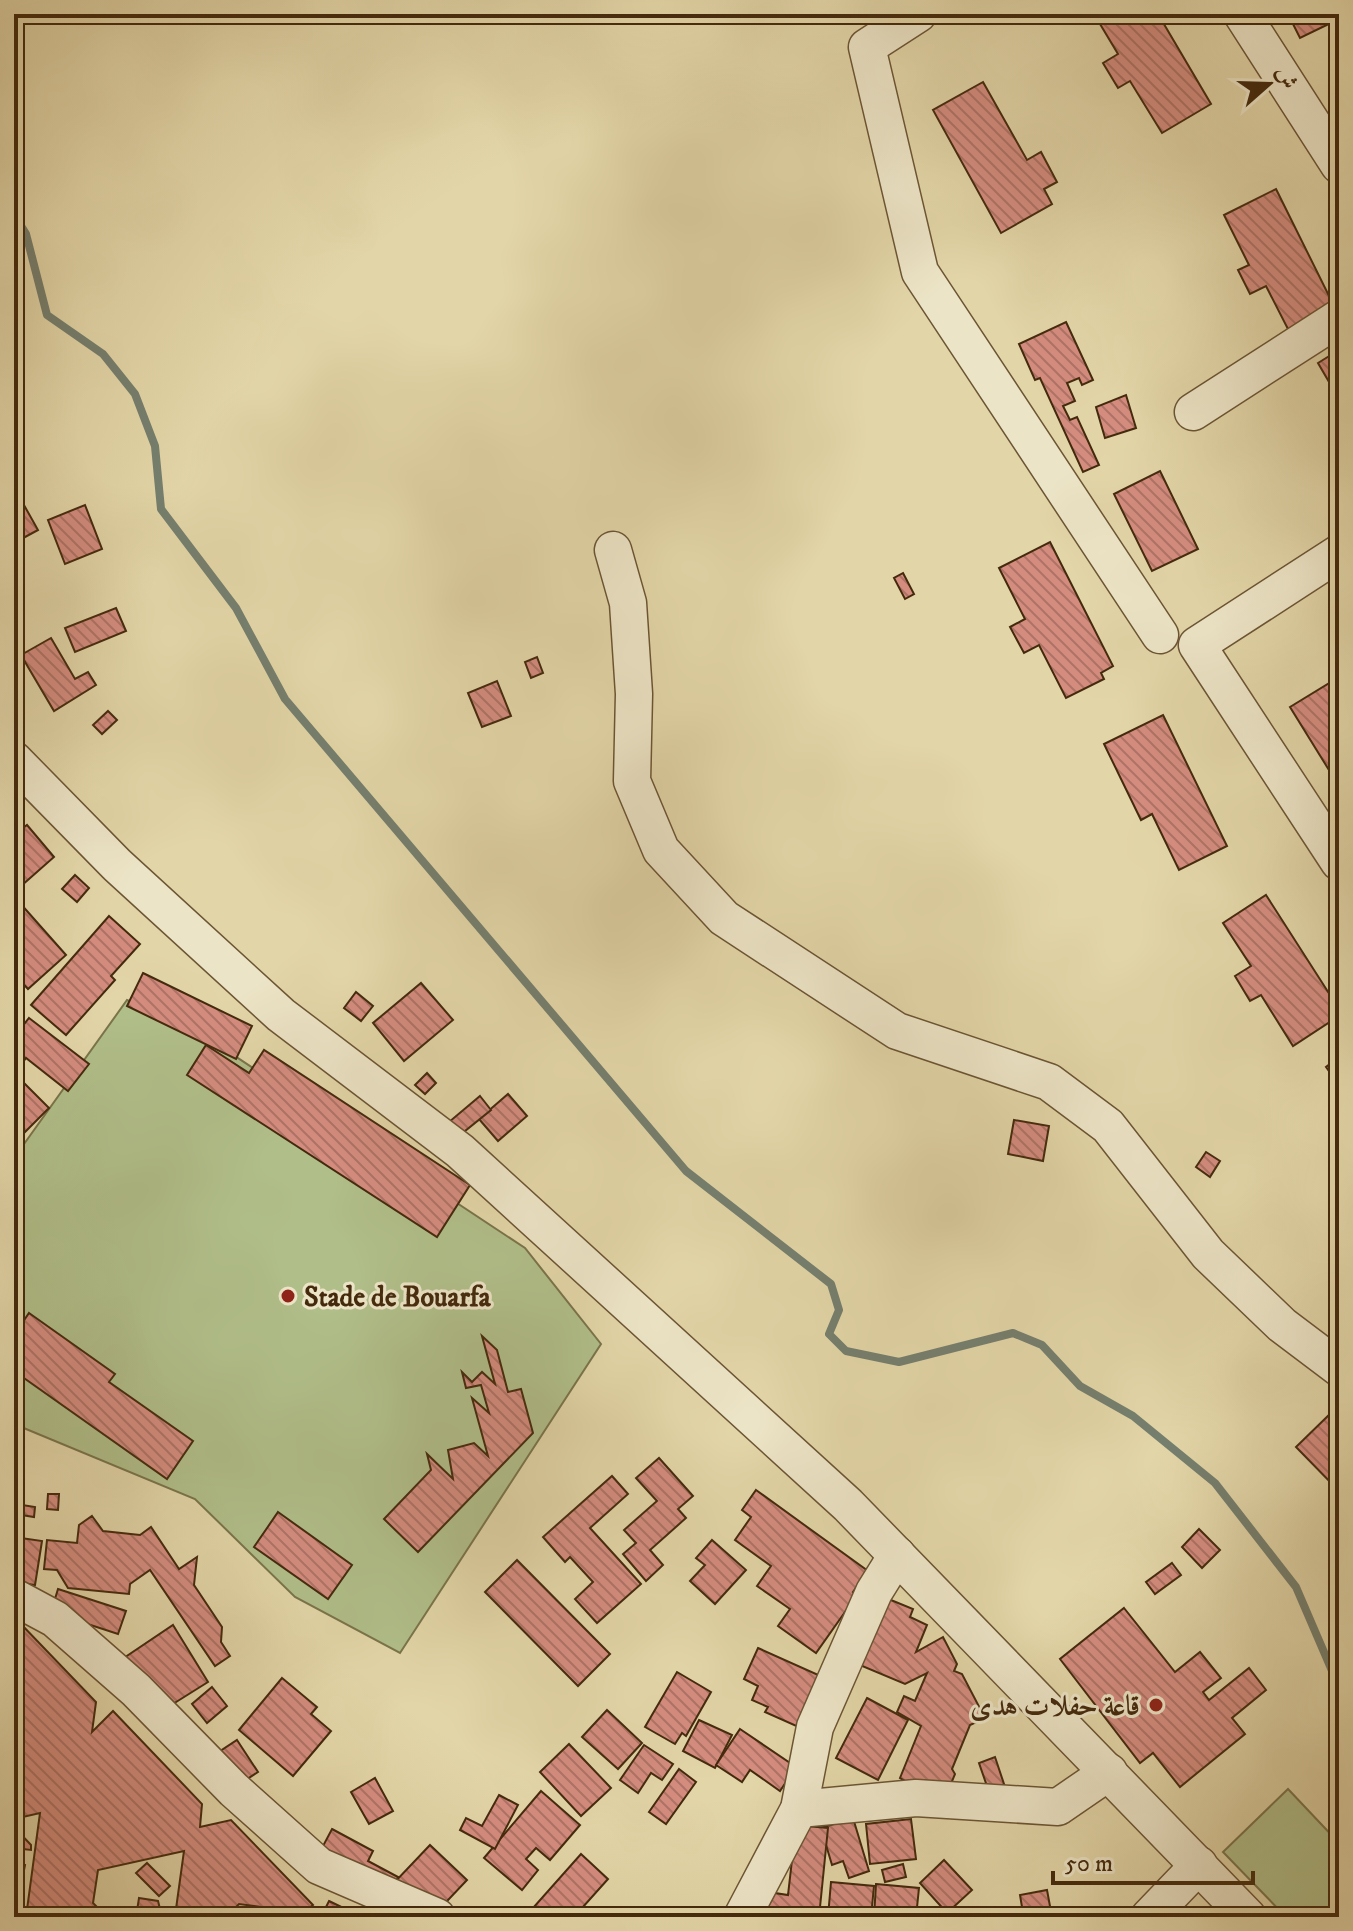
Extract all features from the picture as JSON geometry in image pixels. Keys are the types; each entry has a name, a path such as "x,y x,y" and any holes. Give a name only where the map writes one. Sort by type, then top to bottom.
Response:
{"street":[{"path":"918,14 867,47 920,272 1160,635"},
{"path":"1242,14 1339,165"},
{"path":"1193,412 1339,318"},
{"path":"613,550 628,603 634,694 632,781 661,850 724,918 897,1031 1049,1082 1108,1126 1208,1254 1282,1325 1339,1368"},
{"path":"1335,564 1197,645 1339,861"},
{"path":"14,760 117,865 281,1015 460,1151 848,1505 1248,1917"},
{"path":"742,1917 799,1809 815,1727 874,1592 897,1555"},
{"path":"14,1597 55,1619 125,1680 234,1790 319,1866 437,1917"},
{"path":"799,1809 916,1798 1058,1807 1109,1772"},
{"path":"1149,1917 1199,1865"}],"green space":[{"name":"Stade de Bouarfa","path":"127,1000 194,1029 525,1248 601,1344 400,1653 295,1597 195,1499 14,1424 14,1158"},
{"path":"1288,1789 1339,1843 1339,1917 1286,1917 1223,1852"}],"building":[{"path":"1094,14 1158,14 1211,104 1162,133 1130,81 1118,88 1103,63 1118,54"},
{"path":"1288,14 1339,14 1339,19 1300,38"},
{"path":"983,82 1027,160 1041,152 1057,182 1044,189 1052,204 1001,233 933,110"},
{"path":"1276,189 1337,312 1291,335 1266,286 1250,294 1238,270 1249,265 1224,215"},
{"path":"1066,322 1093,380 1082,385 1079,378 1067,383 1075,401 1063,406 1070,420 1077,417 1099,465 1083,472 1040,378 1035,380 1019,344"},
{"path":"1339,350 1339,399 1318,363"},
{"path":"1126,395 1136,428 1105,438 1096,407"},
{"path":"1160,471 1198,549 1152,571 1114,494"},
{"path":"20,498 38,530 14,543 14,501"},
{"path":"85,505 102,549 65,564 48,520"},
{"path":"1050,542 1113,666 1101,673 1104,679 1066,698 1039,645 1024,653 1010,627 1025,619 999,568"},
{"path":"903,573 914,594 905,599 894,578"},
{"path":"116,608 126,631 75,652 65,628"},
{"path":"51,638 75,679 88,672 96,685 54,711 21,655"},
{"path":"537,657 543,673 531,678 525,662"},
{"path":"1336,679 1339,685 1337,783 1290,707"},
{"path":"497,681 511,716 482,727 468,693"},
{"path":"108,711 117,720 102,734 93,725"},
{"path":"1163,715 1227,846 1179,870 1152,814 1141,820 1104,744"},
{"path":"27,825 54,857 21,886 14,878 14,835"},
{"path":"75,875 89,888 77,902 62,889"},
{"path":"1266,895 1339,1009 1339,1016 1293,1046 1261,995 1250,1001 1235,976 1251,966 1223,923"},
{"path":"19,902 66,955 28,989 14,974 14,907"},
{"path":"109,916 140,944 111,976 115,980 66,1035 31,1005"},
{"path":"143,973 252,1026 236,1059 127,1006"},
{"path":"421,983 453,1020 404,1061 373,1023"},
{"path":"356,992 373,1006 361,1021 344,1008"},
{"path":"29,1018 89,1064 68,1091 26,1058 18,1069 14,1065 14,1037"},
{"path":"206,1045 249,1073 264,1050 470,1185 437,1237 187,1075"},
{"path":"1339,1057 1339,1085 1326,1067"},
{"path":"14,1073 49,1108 21,1136 14,1129"},
{"path":"427,1073 436,1083 425,1094 415,1085"},
{"path":"508,1094 527,1116 498,1141 479,1119"},
{"path":"480,1096 491,1110 460,1135 449,1122"},
{"path":"1014,1120 1049,1126 1043,1161 1008,1154"},
{"path":"1206,1152 1220,1161 1210,1177 1196,1167"},
{"path":"29,1313 115,1374 109,1382 193,1441 167,1479 14,1371 14,1335"},
{"path":"482,1336 497,1350 508,1392 521,1389 533,1433 418,1552 384,1519 431,1470 427,1454 453,1479 448,1450 474,1443 488,1456 472,1398 489,1413 481,1385 466,1388 462,1372 472,1382 482,1372 495,1384"},
{"path":"1331,1413 1339,1421 1339,1491 1296,1447"},
{"path":"659,1458 693,1496 678,1509 686,1518 650,1550 663,1565 646,1581 623,1554 636,1543 624,1530 657,1501 636,1478"},
{"path":"612,1476 628,1494 590,1528 641,1584 597,1623 575,1599 593,1582 570,1557 565,1562 543,1537"},
{"path":"756,1490 868,1571 853,1592 857,1595 816,1653 778,1626 790,1609 757,1586 771,1566 735,1540 751,1517 742,1510"},
{"path":"48,1494 59,1494 58,1510 47,1509"},
{"path":"16,1504 35,1507 34,1517 15,1514"},
{"path":"278,1512 352,1565 328,1599 254,1547"},
{"path":"92,1516 103,1531 140,1535 151,1527 179,1569 197,1557 194,1585 222,1627 221,1642 230,1656 215,1666 150,1570 130,1584 129,1594 68,1588 57,1570 44,1569 47,1540 77,1543 79,1525"},
{"path":"1199,1529 1220,1550 1202,1568 1182,1547"},
{"path":"14,1537 42,1541 35,1585 28,1584 14,1607"},
{"path":"712,1540 746,1570 715,1604 690,1581 705,1565 696,1558"},
{"path":"517,1560 610,1654 578,1686 485,1592"},
{"path":"1172,1563 1181,1575 1155,1594 1146,1582"},
{"path":"58,1589 126,1611 118,1634 51,1612"},
{"path":"886,1598 913,1609 910,1617 927,1625 916,1652 943,1637 957,1664 954,1671 962,1674 985,1718 970,1725 952,1769 955,1774 943,1803 900,1778 921,1726 897,1712 904,1696 915,1701 927,1673 905,1684 855,1663"},
{"path":"1124,1608 1175,1672 1200,1652 1221,1678 1203,1692 1209,1700 1249,1668 1266,1690 1232,1718 1245,1734 1180,1787 1153,1753 1140,1763 1060,1659"},
{"path":"19,1622 96,1702 92,1732 113,1711 202,1804 200,1827 231,1820 313,1905 304,1913 239,1904 226,1917 184,1917 176,1909 184,1851 98,1870 93,1903 107,1917 26,1917 40,1813 14,1819 14,1657"},
{"path":"173,1625 208,1682 157,1714 149,1702 132,1712 106,1670"},
{"path":"758,1648 825,1678 803,1729 765,1712 768,1707 752,1700 758,1686 744,1679"},
{"path":"677,1672 711,1692 686,1736 682,1733 675,1744 645,1727"},
{"path":"282,1678 317,1707 311,1714 331,1731 293,1776 239,1730"},
{"path":"212,1687 227,1706 207,1723 192,1704"},
{"path":"867,1698 908,1720 878,1780 836,1758"},
{"path":"607,1710 642,1743 618,1769 582,1737"},
{"path":"699,1720 732,1735 715,1768 683,1751"},
{"path":"740,1729 796,1767 780,1791 750,1770 742,1782 716,1765"},
{"path":"237,1740 258,1772 223,1795 202,1763"},
{"path":"569,1744 611,1788 581,1816 540,1772"},
{"path":"644,1745 673,1764 662,1780 651,1773 638,1793 620,1780"},
{"path":"995,1757 1005,1787 989,1792 979,1763"},
{"path":"679,1769 696,1782 666,1824 649,1812"},
{"path":"375,1778 393,1811 369,1824 351,1792"},
{"path":"541,1791 580,1825 550,1860 536,1848 526,1859 538,1870 522,1890 484,1858"},
{"path":"499,1795 518,1805 495,1849 460,1830 466,1818 482,1826"},
{"path":"853,1818 869,1871 849,1878 843,1861 832,1865 821,1828"},
{"path":"911,1819 916,1859 870,1864 866,1824"},
{"path":"796,1825 828,1828 819,1917 765,1916 768,1892 788,1895"},
{"path":"14,1827 31,1845 31,1850 14,1848"},
{"path":"332,1829 373,1851 368,1861 398,1877 386,1901 314,1863"},
{"path":"430,1845 467,1880 432,1917 390,1887"},
{"path":"581,1854 608,1879 574,1917 525,1917"},
{"path":"944,1860 972,1890 947,1913 920,1883"},
{"path":"14,1862 25,1865 15,1917 14,1917"},
{"path":"147,1863 170,1886 159,1896 136,1873"},
{"path":"903,1864 906,1877 885,1882 882,1870"},
{"path":"831,1882 874,1886 871,1917 828,1917"},
{"path":"876,1884 919,1888 916,1917 874,1917"},
{"path":"1047,1890 1052,1917 993,1917 992,1913 1022,1907 1020,1895"},
{"path":"139,1898 158,1901 162,1917 136,1917"},
{"path":"329,1901 362,1917 321,1917"}],"waterway":[{"path":"14,215 26,234 47,315 103,354 135,394 155,446 161,509 236,608 285,699 686,1171 831,1284 839,1310 829,1334 846,1351 899,1362 1013,1333 1042,1345 1080,1386 1133,1416 1215,1483 1296,1587 1339,1687"}],"place":[{"name":"Stade de Bouarfa","path":"288,1296"},
{"name":"قاعة حفلات هدى","path":"1156,1705"}]}
